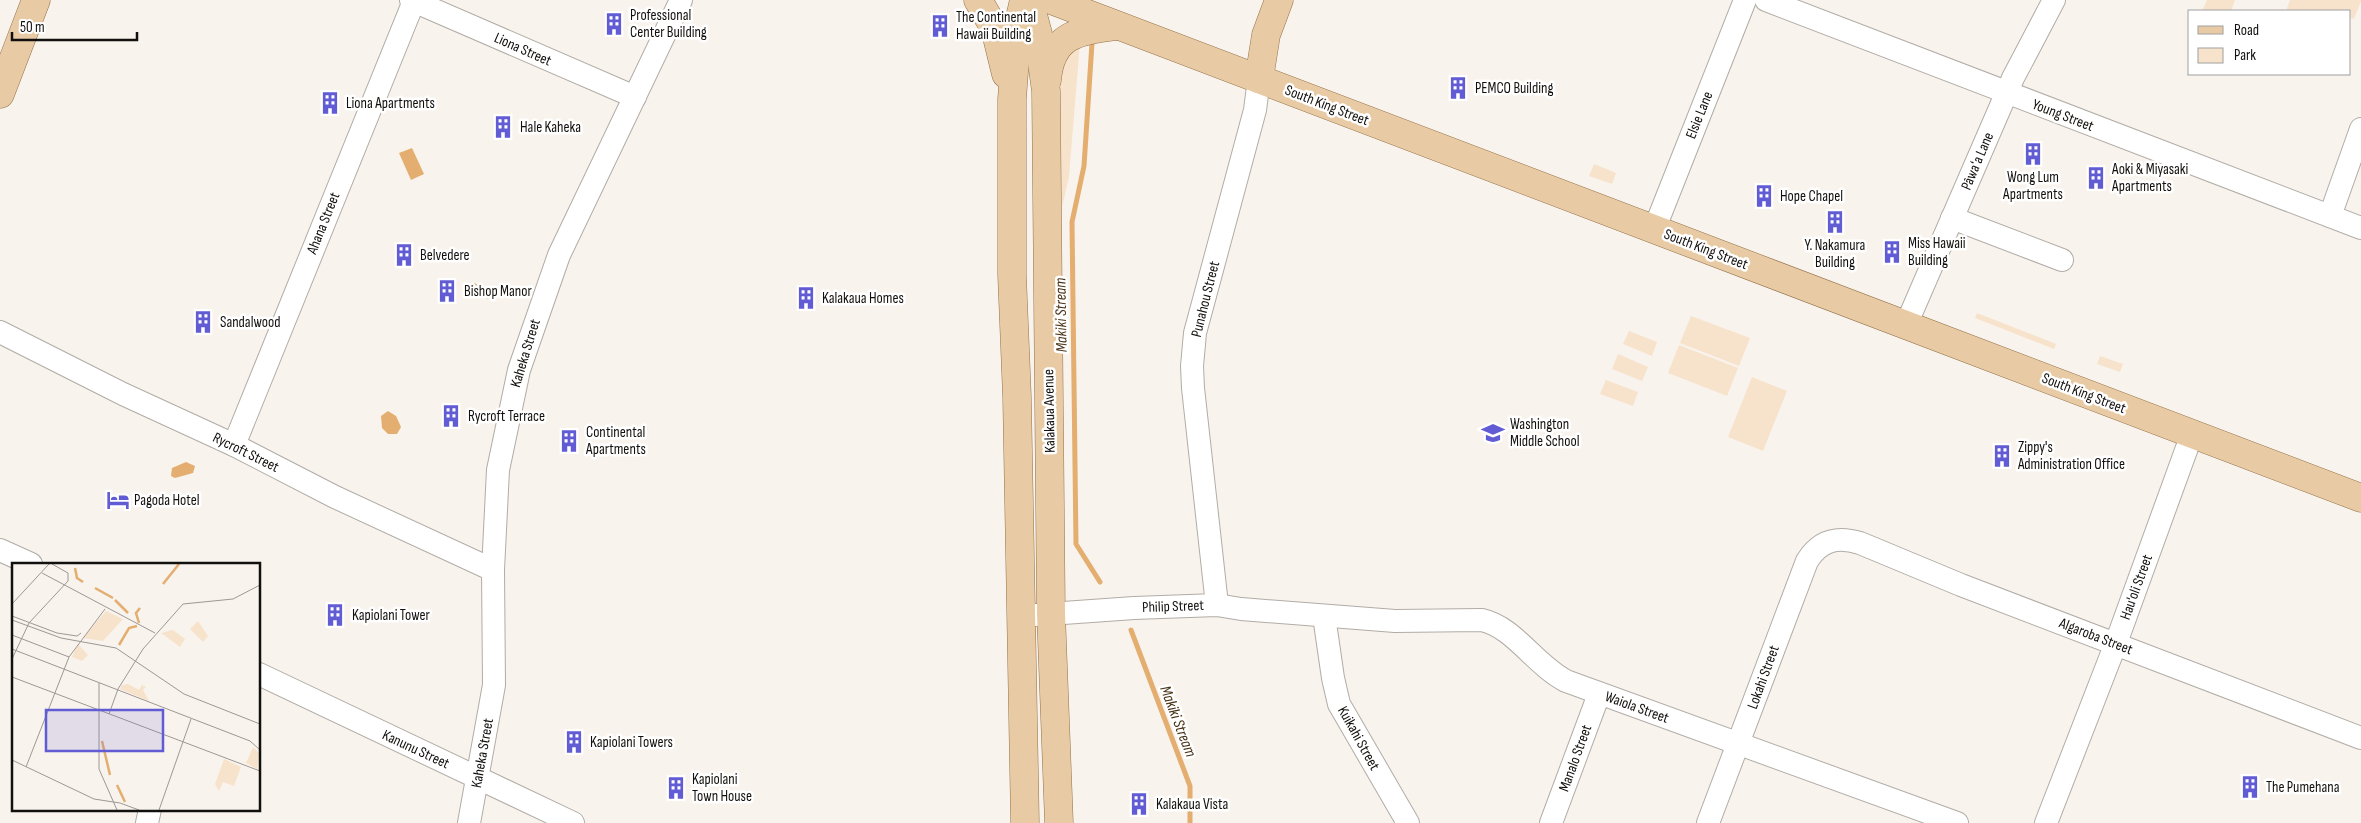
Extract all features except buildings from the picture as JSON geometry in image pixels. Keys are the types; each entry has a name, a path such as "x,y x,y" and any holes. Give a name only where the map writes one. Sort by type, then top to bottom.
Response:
{"main road":[{"path":"0,94 36,0"},
{"path":"978,0 995,29 1012,99"},
{"path":"1024,0 1017,31 1012,99 1012,275 1025,823"},
{"name":"Kalakaua Avenue","path":"1029,0 1038,34 1046,91 1051,614 1059,823"},
{"name":"South King Street","path":"1051,0 2361,498"},
{"name":"Punahou Street","path":"1259,80 1266,35 1279,0"},
{"path":"1046,91 1050,62 1061,43 1077,33 1118,26"}],"street":[{"name":"Kaheka Street","path":"470,823 494,685 493,570 498,470 510,406 527,344 559,255 681,0"},
{"name":"Elsie Lane","path":"1654,230 1745,0"},
{"name":"Young Street","path":"1766,0 2361,228"},
{"name":"Pāwaʻa Lane","path":"1906,325 2006,93 2054,0"},
{"name":"Liona Street","path":"413,1 635,97"},
{"name":"Ahana Street","path":"234,445 413,1"},
{"name":"Punahou Street","path":"1216,605 1192,366 1195,333 1255,110 1259,80"},
{"path":"2330,216 2361,128"},
{"path":"1952,218 2062,260"},
{"name":"Rycroft Street","path":"0,332 123,394 234,445 335,497 493,570"},
{"name":"Hau'oli Street","path":"2046,823 2116,643 2192,434"},
{"name":"Algaroba Street","path":"1830,540 1846,539 1860,543 1961,585 2361,738"},
{"name":"Lokahi Street","path":"1708,823 1808,561 1820,546 1830,540"},
{"path":"0,550 29,563"},
{"name":"Philip Street","path":"1021,616 1134,608 1216,605 1324,616"},
{"name":"Waiola Street","path":"1324,616 1396,621 1482,620 1491,622 1506,631 1538,662 1556,676 1599,694 1956,823"},
{"name":"Kuikahi Street","path":"1324,616 1333,678 1340,704 1408,823"},
{"name":"Kanunu Street","path":"260,674 574,823"},
{"name":"Manalo Street","path":"1551,823 1599,694"},
{"path":"147,823 150,810"}],"green space":[{"path":"2207,0 2235,0 2231,10 2202,10"},
{"path":"2290,0 2361,0 2354,19 2351,18 2351,10 2286,10"},
{"path":"1080,42 1069,177 1055,237 1053,176 1060,65"},
{"path":"1594,164 1616,173 1612,184 1589,176"},
{"path":"1977,313 2056,344 2054,349 1975,318"},
{"path":"1691,316 1750,338 1739,366 1680,343"},
{"path":"1629,331 1657,342 1652,356 1623,344"},
{"path":"1679,345 1738,368 1727,396 1668,373"},
{"path":"1618,354 1648,367 1642,381 1612,369"},
{"path":"2100,356 2123,364 2120,372 2097,364"},
{"path":"1752,377 1787,391 1763,451 1728,437"},
{"path":"1606,380 1638,392 1633,406 1600,394"}],"shaded area":[{"path":"412,148 424,174 411,180 399,153"},
{"path":"474,283 492,291 488,299 471,291"},
{"path":"388,411 396,416 401,427 397,434 388,434 382,428 381,416"},
{"path":"186,462 195,466 193,473 175,478 171,476 172,468"}],"waterway":[{"name":"Makiki Stream","path":"1092,43 1084,166 1072,222 1076,544 1100,582"},
{"name":"Makiki Stream","path":"1131,630 1190,786 1190,823"}],"place":[{"name":"Professional Center Building","path":"614,24"},
{"name":"The Continental Hawaii Building","path":"940,26"},
{"name":"PEMCO Building","path":"1458,88"},
{"name":"Liona Apartments","path":"330,103"},
{"name":"Hale Kaheka","path":"503,127"},
{"name":"Wong Lum Apartments","path":"2033,154"},
{"name":"Aoki & Miyasaki Apartments","path":"2096,178"},
{"name":"Hope Chapel","path":"1764,196"},
{"name":"Y. Nakamura Building","path":"1835,222"},
{"name":"Miss Hawaii Building","path":"1892,252"},
{"name":"Belvedere","path":"404,255"},
{"name":"Bishop Manor","path":"447,291"},
{"name":"Kalakaua Homes","path":"806,298"},
{"name":"Sandalwood","path":"203,322"},
{"name":"Rycroft Terrace","path":"451,416"},
{"name":"Washington Middle School","path":"1493,433"},
{"name":"Continental Apartments","path":"569,441"},
{"name":"Zippy's Administration Office","path":"2002,456"},
{"name":"Pagoda Hotel","path":"118,500"},
{"name":"Kapiolani Tower","path":"335,615"},
{"name":"Kapiolani Towers","path":"574,742"},
{"name":"The Pumehana","path":"2250,787"},
{"name":"Kapiolani Town House","path":"676,788"},
{"name":"Kalakaua Vista","path":"1139,804"}]}
